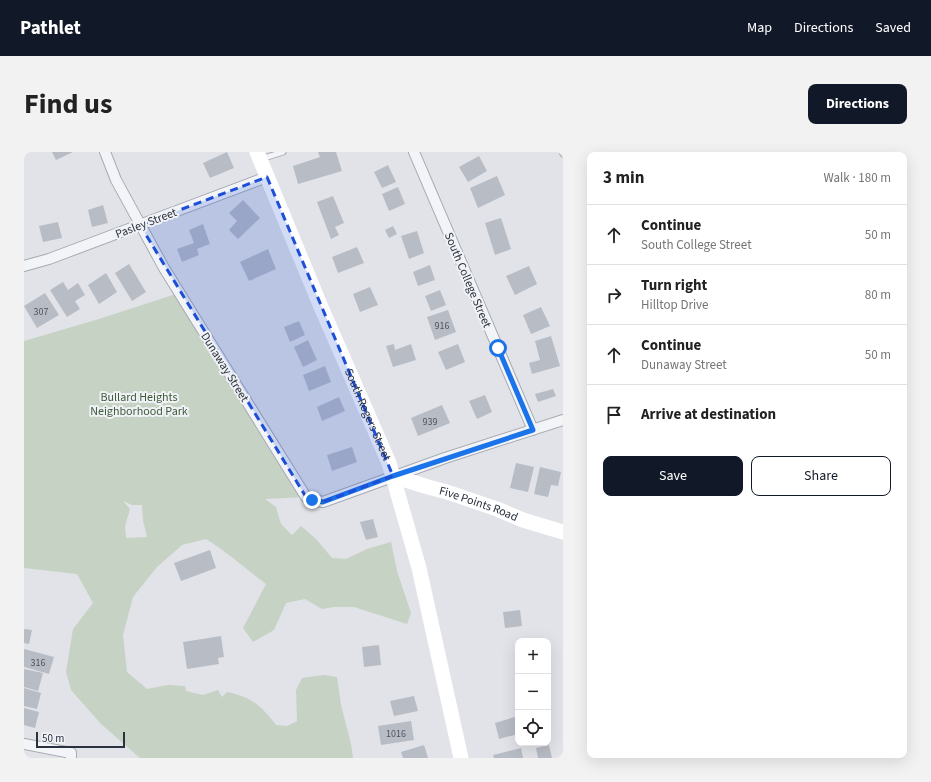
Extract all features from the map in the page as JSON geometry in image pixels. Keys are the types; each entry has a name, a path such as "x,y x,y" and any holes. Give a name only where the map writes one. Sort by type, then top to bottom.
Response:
{"main road":[{"name":"South Rogers Street","path":"259,156 321,307 389,463 419,568 461,758"},
{"name":"Five Points Road","path":"393,476 447,492 523,520 563,532"}],"street":[{"name":"Dunaway Street","path":"105,152 116,180 164,268 306,497 323,502 393,476 563,420"},
{"name":"South College Street","path":"414,152 533,430"},
{"name":"Pasley Street","path":"24,266 50,259 267,177"},
{"path":"24,744 71,756"}],"lane":[{"path":"259,156 283,152"}],"highlighted area":[{"path":"267,177 393,476 323,502 306,497 140,225"}],"green space":[{"name":"Bullard Heights Neighborhood Park","path":"179,293 306,497 265,499 276,507 281,524 292,535 301,526 316,539 332,558 346,559 367,549 391,542 397,571 411,613 407,624 354,607 334,607 322,609 305,599 286,603 274,630 253,642 243,628 266,584 206,539 182,545 157,567 133,597 123,635 127,672 147,689 168,685 185,686 186,691 203,695 218,690 222,697 227,692 236,694 255,703 276,725 287,726 297,721 296,690 302,678 324,675 337,677 341,705 353,758 140,758 101,724 71,690 66,672 73,629 93,603 77,574 24,568 24,341","holes":["123,501 132,505 142,505 143,520 147,537 126,538 125,526 130,509"]}],"building":[{"path":"52,152 73,152 56,160"},
{"path":"227,152 234,168 210,178 203,163"},
{"path":"318,152 336,152 342,171 298,184 293,166 320,157"},
{"path":"479,156 487,171 468,182 459,167"},
{"path":"388,165 396,182 382,188 374,172"},
{"path":"497,176 505,195 478,208 470,188"},
{"path":"398,187 405,204 389,211 382,194"},
{"path":"333,196 344,223 335,227 339,235 331,239 317,202"},
{"path":"243,200 260,218 238,239 229,230 237,221 229,213"},
{"path":"103,205 108,223 92,227 88,210"},
{"path":"501,218 511,249 495,255 485,223"},
{"path":"58,222 62,238 43,242 39,226"},
{"path":"203,224 210,244 197,249 199,255 182,262 177,249 194,243 189,230"},
{"path":"393,226 397,234 389,238 385,230"},
{"path":"417,231 424,253 409,259 401,236"},
{"path":"357,247 364,263 338,273 332,257"},
{"path":"268,249 276,269 249,281 240,262"},
{"path":"129,264 146,292 132,301 115,273"},
{"path":"430,265 435,280 418,286 413,272"},
{"path":"529,266 537,284 515,295 506,276"},
{"path":"106,273 117,292 99,304 88,285"},
{"path":"63,282 68,290 78,283 85,295 75,301 80,309 67,317 50,290"},
{"path":"370,287 378,305 360,312 353,294"},
{"path":"440,290 446,305 431,311 425,296"},
{"path":"45,293 59,315 37,328 24,306"},
{"path":"541,307 550,326 531,334 523,315"},
{"path":"448,310 456,332 435,340 427,317"},
{"path":"299,321 305,335 290,342 284,327"},
{"path":"551,336 560,366 532,374 529,363 540,360 535,341"},
{"path":"308,340 317,360 303,367 294,347"},
{"path":"394,344 395,350 411,344 416,360 393,367 386,346"},
{"path":"458,344 465,362 446,370 438,352"},
{"path":"325,366 331,382 309,391 303,375"},
{"path":"553,389 556,396 538,402 535,394"},
{"path":"485,395 492,412 477,419 469,401"},
{"path":"339,397 345,411 322,421 317,407"},
{"path":"442,405 450,423 418,436 411,418"},
{"path":"352,447 357,462 332,471 327,455"},
{"path":"516,463 534,467 528,492 510,488"},
{"path":"540,467 561,472 558,486 551,485 548,497 534,494"},
{"path":"373,519 378,537 366,540 360,522"},
{"path":"210,550 216,568 181,581 174,563"},
{"path":"520,610 522,626 505,628 503,612"},
{"path":"24,629 32,630 29,644 24,643"},
{"path":"221,636 224,657 218,658 219,664 187,669 183,642"},
{"path":"379,645 381,665 364,667 362,647"},
{"path":"24,649 54,657 49,674 24,667"},
{"path":"24,669 43,673 38,691 24,687"},
{"path":"24,688 41,693 37,709 24,706"},
{"path":"414,696 418,711 394,716 390,701"},
{"path":"24,708 39,712 35,728 24,725"},
{"path":"515,717 515,735 499,739 495,723"},
{"path":"411,721 414,740 381,745 378,726"},
{"path":"424,745 428,758 403,758 401,752"},
{"path":"549,746 552,758 538,758 536,748"},
{"path":"521,748 523,758 494,758 493,755"}],"route":[{"path":"312,500 323,502 445,458 533,430 498,348"}]}
